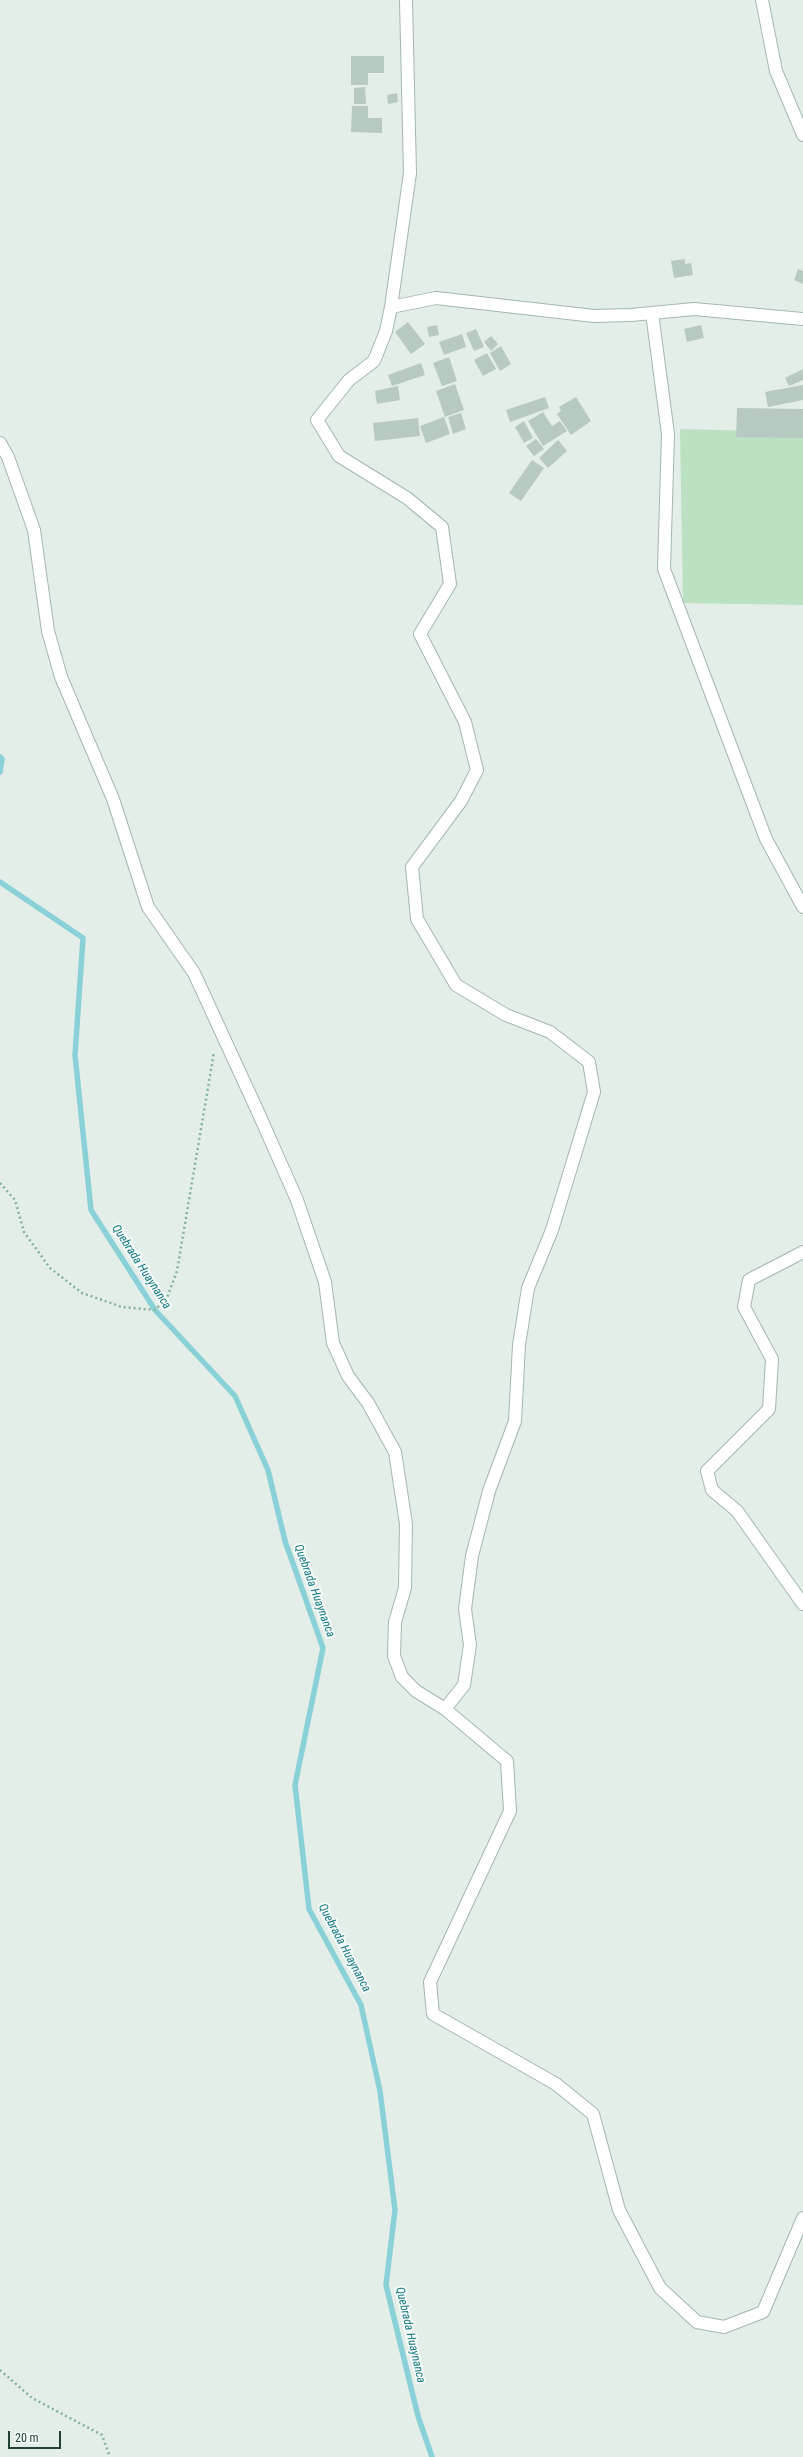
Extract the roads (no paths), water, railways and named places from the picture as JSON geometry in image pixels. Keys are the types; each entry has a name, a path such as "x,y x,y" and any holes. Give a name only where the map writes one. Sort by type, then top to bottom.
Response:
{"street":[{"path":"406,0 410,173 391,307 386,332 374,361 349,380 316,420 339,456 407,498 442,527 450,584 420,634 465,722 477,770 461,801 412,867 417,919 456,985 506,1014 550,1032 589,1062 594,1092 552,1230 528,1288 519,1345 515,1421 489,1491 472,1556 465,1609 470,1645 464,1685 445,1709"},
{"path":"762,0 776,71 803,135"},
{"path":"391,307 436,298 594,316 694,309 803,319"},
{"path":"652,313 668,434 664,569 766,839 803,907"},
{"path":"0,443 8,457 34,530 48,631 61,677 112,799 148,907 194,973 296,1200 325,1282 333,1343 348,1376 368,1403 395,1452 406,1524 405,1588 395,1622 394,1656 402,1677 416,1691 445,1709 507,1761 510,1811 430,1982 433,2014 556,2084 593,2114 619,2210 660,2288 697,2322 724,2327 763,2312 803,2218"},
{"path":"803,1252 749,1280 744,1307 772,1359 768,1409 707,1471 712,1490 737,1511 803,1604"}],"waterway":[{"name":"Quebrada Huaynanca","path":"0,757 2,759 0,772"},
{"name":"Quebrada Huaynanca","path":"0,882 83,938 75,1055 91,1210 155,1310 235,1396 268,1470 285,1541 323,1648 295,1785 309,1909 361,2005 380,2091 395,2210 386,2285 418,2416 432,2457"}]}
